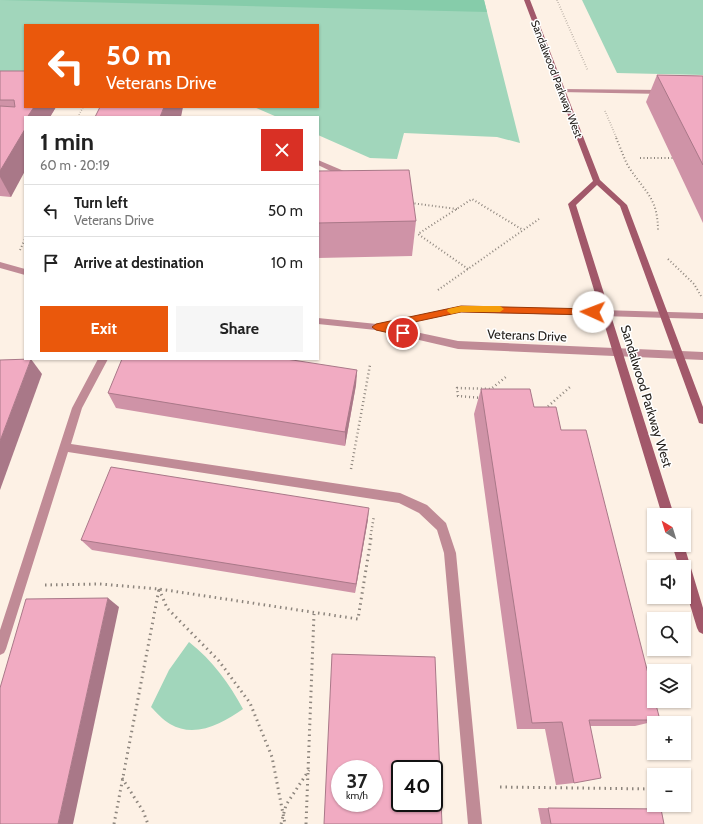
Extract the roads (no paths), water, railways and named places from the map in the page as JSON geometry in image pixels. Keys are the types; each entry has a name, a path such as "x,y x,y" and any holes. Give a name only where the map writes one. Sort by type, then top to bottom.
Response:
{"main road":[{"name":"Sandalwood Parkway West","path":"527,0 597,181 623,206 703,420"},
{"name":"Sandalwood Parkway West","path":"597,181 572,204 666,508"},
{"path":"680,552 703,628"}],"street":[{"path":"562,91 672,92"},
{"path":"319,162 357,181 341,180"},
{"path":"0,264 24,272"},
{"name":"Veterans Drive","path":"376,327 461,309 703,316"},
{"name":"Veterans Drive","path":"319,321 376,327 458,345 703,356"},
{"path":"0,649 77,408 102,360"},
{"path":"64,447 400,498 423,509 442,527 450,553 475,824"}]}
